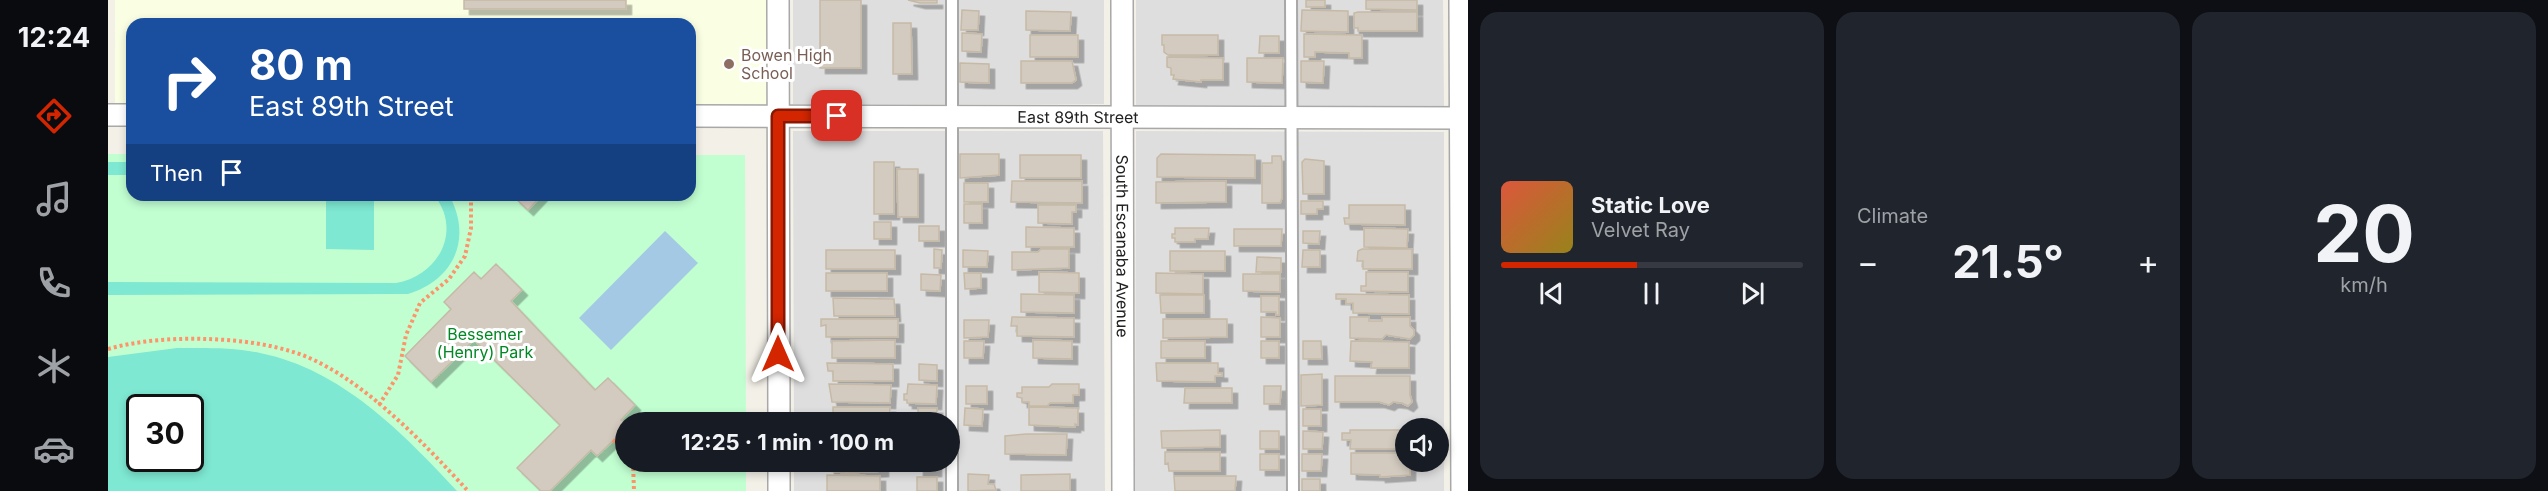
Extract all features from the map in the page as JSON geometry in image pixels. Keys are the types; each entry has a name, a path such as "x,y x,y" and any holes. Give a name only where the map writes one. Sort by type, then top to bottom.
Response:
{"street":[{"path":"778,0 779,412"},
{"name":"South Escanaba Avenue","path":"1122,0 1123,491"},
{"path":"1460,0 1464,118 1462,491"},
{"path":"108,115 126,115"},
{"name":"East 89th Street","path":"696,116 1464,118"},
{"path":"779,472 779,491"}],"lane":[{"path":"952,0 952,491"},
{"path":"1291,0 1293,491"}],"path":[{"path":"379,405 398,375 406,335 420,303 449,279 465,256 471,228 471,201"},
{"path":"108,349 150,341 187,339 261,344 291,351 319,363 379,405 438,458 468,491"},
{"path":"633,472 634,491"}],"shaded area":[{"name":"Bowen High School","path":"115,0 767,0 767,104 696,104 696,18 126,18 126,103 115,103"},
{"path":"793,0 1104,0 1104,104 793,104"},
{"path":"1136,0 1443,0 1444,106 1136,105"},
{"path":"793,131 1103,131 1105,491 794,491 794,472 960,472 960,412 794,412"},
{"path":"1136,131 1444,132 1444,418 1395,418 1395,472 1444,472 1444,491 1135,491"},
{"path":"108,162 126,162 126,175 108,175"},
{"path":"326,201 374,201 374,250 326,249"},
{"path":"437,201 452,201 456,211 459,242 455,255 448,268 437,279 408,294 108,295 108,282 396,283 411,279 424,271 442,250 446,237 446,223"},
{"path":"665,231 698,263 611,350 579,318"},
{"path":"177,348 208,348 250,351 290,361 344,388 392,426 457,491 108,491 108,357"}],"green space":[{"name":"Bessemer (Henry) Park","path":"108,154 126,154 126,201 696,201 696,155 745,155 746,412 615,412 615,472 746,472 746,491 108,491"}],"building":[{"path":"464,0 626,0 626,9 464,9"},
{"path":"820,0 861,0 861,68 820,68"},
{"path":"908,0 937,0 937,3 920,3"},
{"path":"1306,0 1325,0 1325,7 1306,7"},
{"path":"1366,0 1417,0 1417,10 1366,9"},
{"path":"962,10 979,11 978,30 961,30"},
{"path":"1302,10 1348,11 1348,32 1301,31"},
{"path":"1026,11 1071,12 1070,31 1026,30"},
{"path":"1417,12 1417,31 1358,31 1358,28 1354,28 1354,13"},
{"path":"893,23 911,23 912,74 893,74"},
{"path":"962,33 982,34 981,52 962,51"},
{"path":"1304,34 1362,35 1362,58 1349,58 1349,53 1315,52 1315,57 1304,57"},
{"path":"1030,35 1078,35 1078,57 1030,57"},
{"path":"1162,35 1218,35 1218,55 1168,55 1164,52"},
{"path":"1260,36 1279,36 1279,53 1259,53"},
{"path":"1167,57 1223,58 1223,80 1201,80 1201,82 1173,79 1171,68 1167,67"},
{"path":"1247,58 1283,58 1282,83 1247,82"},
{"path":"1021,61 1072,61 1076,80 1072,83 1021,83"},
{"path":"1301,61 1324,61 1323,83 1301,82"},
{"path":"960,63 989,64 989,83 960,82"},
{"path":"960,154 999,154 999,175 960,178"},
{"path":"1161,154 1255,155 1255,178 1157,177 1157,158"},
{"path":"1020,155 1081,155 1081,178 1020,178"},
{"path":"1272,156 1281,156 1282,198 1280,203 1262,203 1262,163 1272,163"},
{"path":"1305,159 1324,161 1324,194 1303,194 1302,162"},
{"path":"874,162 894,162 894,214 874,214"},
{"path":"897,169 918,169 918,217 898,217"},
{"path":"1012,181 1082,181 1082,203 1011,202"},
{"path":"1226,181 1226,202 1156,203 1156,182"},
{"path":"964,183 988,183 988,202 964,202"},
{"path":"518,201 536,201 528,210"},
{"path":"1301,201 1323,201 1323,209 1317,209 1317,214 1301,214"},
{"path":"964,204 982,204 982,223 964,223"},
{"path":"1038,205 1076,205 1076,212 1072,212 1072,224 1038,223"},
{"path":"1349,205 1405,205 1405,225 1345,224 1344,218 1349,218"},
{"path":"874,222 891,222 891,239 874,239"},
{"path":"919,226 939,226 939,241 919,241"},
{"path":"1026,227 1074,228 1074,247 1026,247"},
{"path":"1175,228 1209,228 1208,239 1195,239 1195,242 1175,242 1172,234 1175,234"},
{"path":"1364,228 1408,229 1407,248 1364,247"},
{"path":"1234,229 1282,229 1281,246 1234,246"},
{"path":"1303,231 1320,231 1319,244 1303,243"},
{"path":"934,249 942,250 941,268 934,268"},
{"path":"1041,249 1069,249 1069,268 1012,270 1012,252 1038,252"},
{"path":"1362,249 1412,249 1412,269 1363,269 1363,261 1357,261 1358,251"},
{"path":"826,250 895,250 895,269 826,269"},
{"path":"963,250 988,251 987,267 963,267"},
{"path":"1303,250 1320,250 1320,267 1302,267"},
{"path":"1170,251 1225,251 1225,271 1170,271"},
{"path":"1257,257 1281,258 1281,272 1256,272"},
{"path":"496,264 522,290 511,301 595,390 608,378 635,405 628,412 615,412 615,439 597,456 591,450 550,491 541,491 517,468 560,425 474,340 431,382 405,356 451,309 444,302 474,272 481,279"},
{"path":"1039,272 1079,273 1079,293 1039,292"},
{"path":"1366,272 1408,272 1408,292 1361,291 1361,286 1366,286"},
{"path":"826,273 887,273 887,291 826,291"},
{"path":"964,273 981,273 981,288 965,289"},
{"path":"1156,273 1203,274 1203,294 1156,293"},
{"path":"921,274 941,275 940,291 921,290"},
{"path":"1243,274 1280,274 1280,292 1243,291"},
{"path":"1021,294 1074,295 1074,313 1021,312"},
{"path":"1336,294 1409,295 1409,314 1353,313 1353,303 1346,304 1346,299 1336,299"},
{"path":"1160,295 1204,295 1204,313 1161,313"},
{"path":"1261,296 1279,296 1279,315 1276,315 1276,312 1261,312"},
{"path":"833,298 894,299 895,316 834,316"},
{"path":"1012,317 1074,318 1074,337 1017,336 1017,326 1011,326"},
{"path":"1261,317 1280,318 1280,337 1261,337"},
{"path":"1350,317 1369,317 1369,321 1382,321 1382,317 1410,317 1410,326 1414,330 1414,335 1410,339 1386,335 1382,339 1350,338"},
{"path":"821,319 898,319 898,337 826,337 826,325 821,326"},
{"path":"1163,319 1227,319 1227,337 1163,338"},
{"path":"964,320 989,320 988,337 964,338"},
{"path":"895,340 895,358 832,358 832,341"},
{"path":"1033,340 1072,341 1072,359 1033,358"},
{"path":"964,341 984,341 983,358 964,358"},
{"path":"1161,341 1205,341 1205,358 1161,358"},
{"path":"1261,341 1279,341 1279,358 1261,358"},
{"path":"1303,341 1321,341 1322,359 1303,359"},
{"path":"1351,341 1409,342 1409,368 1371,368 1372,362 1350,361"},
{"path":"827,363 893,364 893,381 833,381 833,371 828,371"},
{"path":"1156,363 1218,363 1218,373 1222,373 1222,376 1215,376 1215,382 1157,381"},
{"path":"919,364 937,365 937,381 919,380"},
{"path":"1322,374 1322,405 1301,406 1301,375"},
{"path":"1335,376 1410,376 1412,402 1408,406 1393,402 1389,405 1379,402 1335,402"},
{"path":"829,384 891,385 890,403 832,402"},
{"path":"908,384 937,385 936,404 907,403 907,400 904,400 904,394 907,394"},
{"path":"1052,384 1079,384 1079,395 1073,395 1073,403 1050,403 1047,406 1029,406 1029,402 1022,402 1022,398 1017,397 1017,393 1022,393 1022,387 1049,387"},
{"path":"966,386 987,386 987,404 966,404"},
{"path":"1264,386 1281,386 1280,404 1264,404"},
{"path":"1185,388 1232,388 1232,403 1184,403"},
{"path":"833,407 890,407 890,412 833,412"},
{"path":"1029,407 1078,408 1078,425 1075,424 1075,427 1029,425"},
{"path":"918,408 937,408 937,412 918,412"},
{"path":"965,408 983,409 982,426 964,425"},
{"path":"1303,409 1321,409 1321,426 1303,426"},
{"path":"1220,430 1220,447 1162,448 1161,431"},
{"path":"1350,430 1395,430 1395,449 1350,449 1351,440 1342,440 1342,433 1350,433"},
{"path":"1260,431 1279,431 1279,449 1260,449"},
{"path":"1303,431 1323,432 1322,449 1303,449"},
{"path":"1067,434 1066,455 1005,454 1005,436"},
{"path":"1165,452 1220,452 1220,471 1169,471 1168,463 1165,464"},
{"path":"1351,453 1395,453 1395,472 1410,472 1410,475 1380,477 1380,475 1351,474"},
{"path":"1260,454 1279,454 1279,470 1260,470"},
{"path":"1302,454 1322,454 1321,471 1302,471"},
{"path":"968,474 989,475 988,484 994,484 996,490 968,491"},
{"path":"1070,474 1070,491 1021,491 1021,475"},
{"path":"827,475 880,476 880,491 827,491"},
{"path":"1174,476 1236,476 1235,491 1175,491"},
{"path":"917,477 937,477 937,491 917,491"},
{"path":"1302,479 1320,479 1320,491 1302,491"}],"place":[{"name":"Bowen High School","path":"729,64"}],"route":[{"path":"778,354 778,116 837,116"}]}
